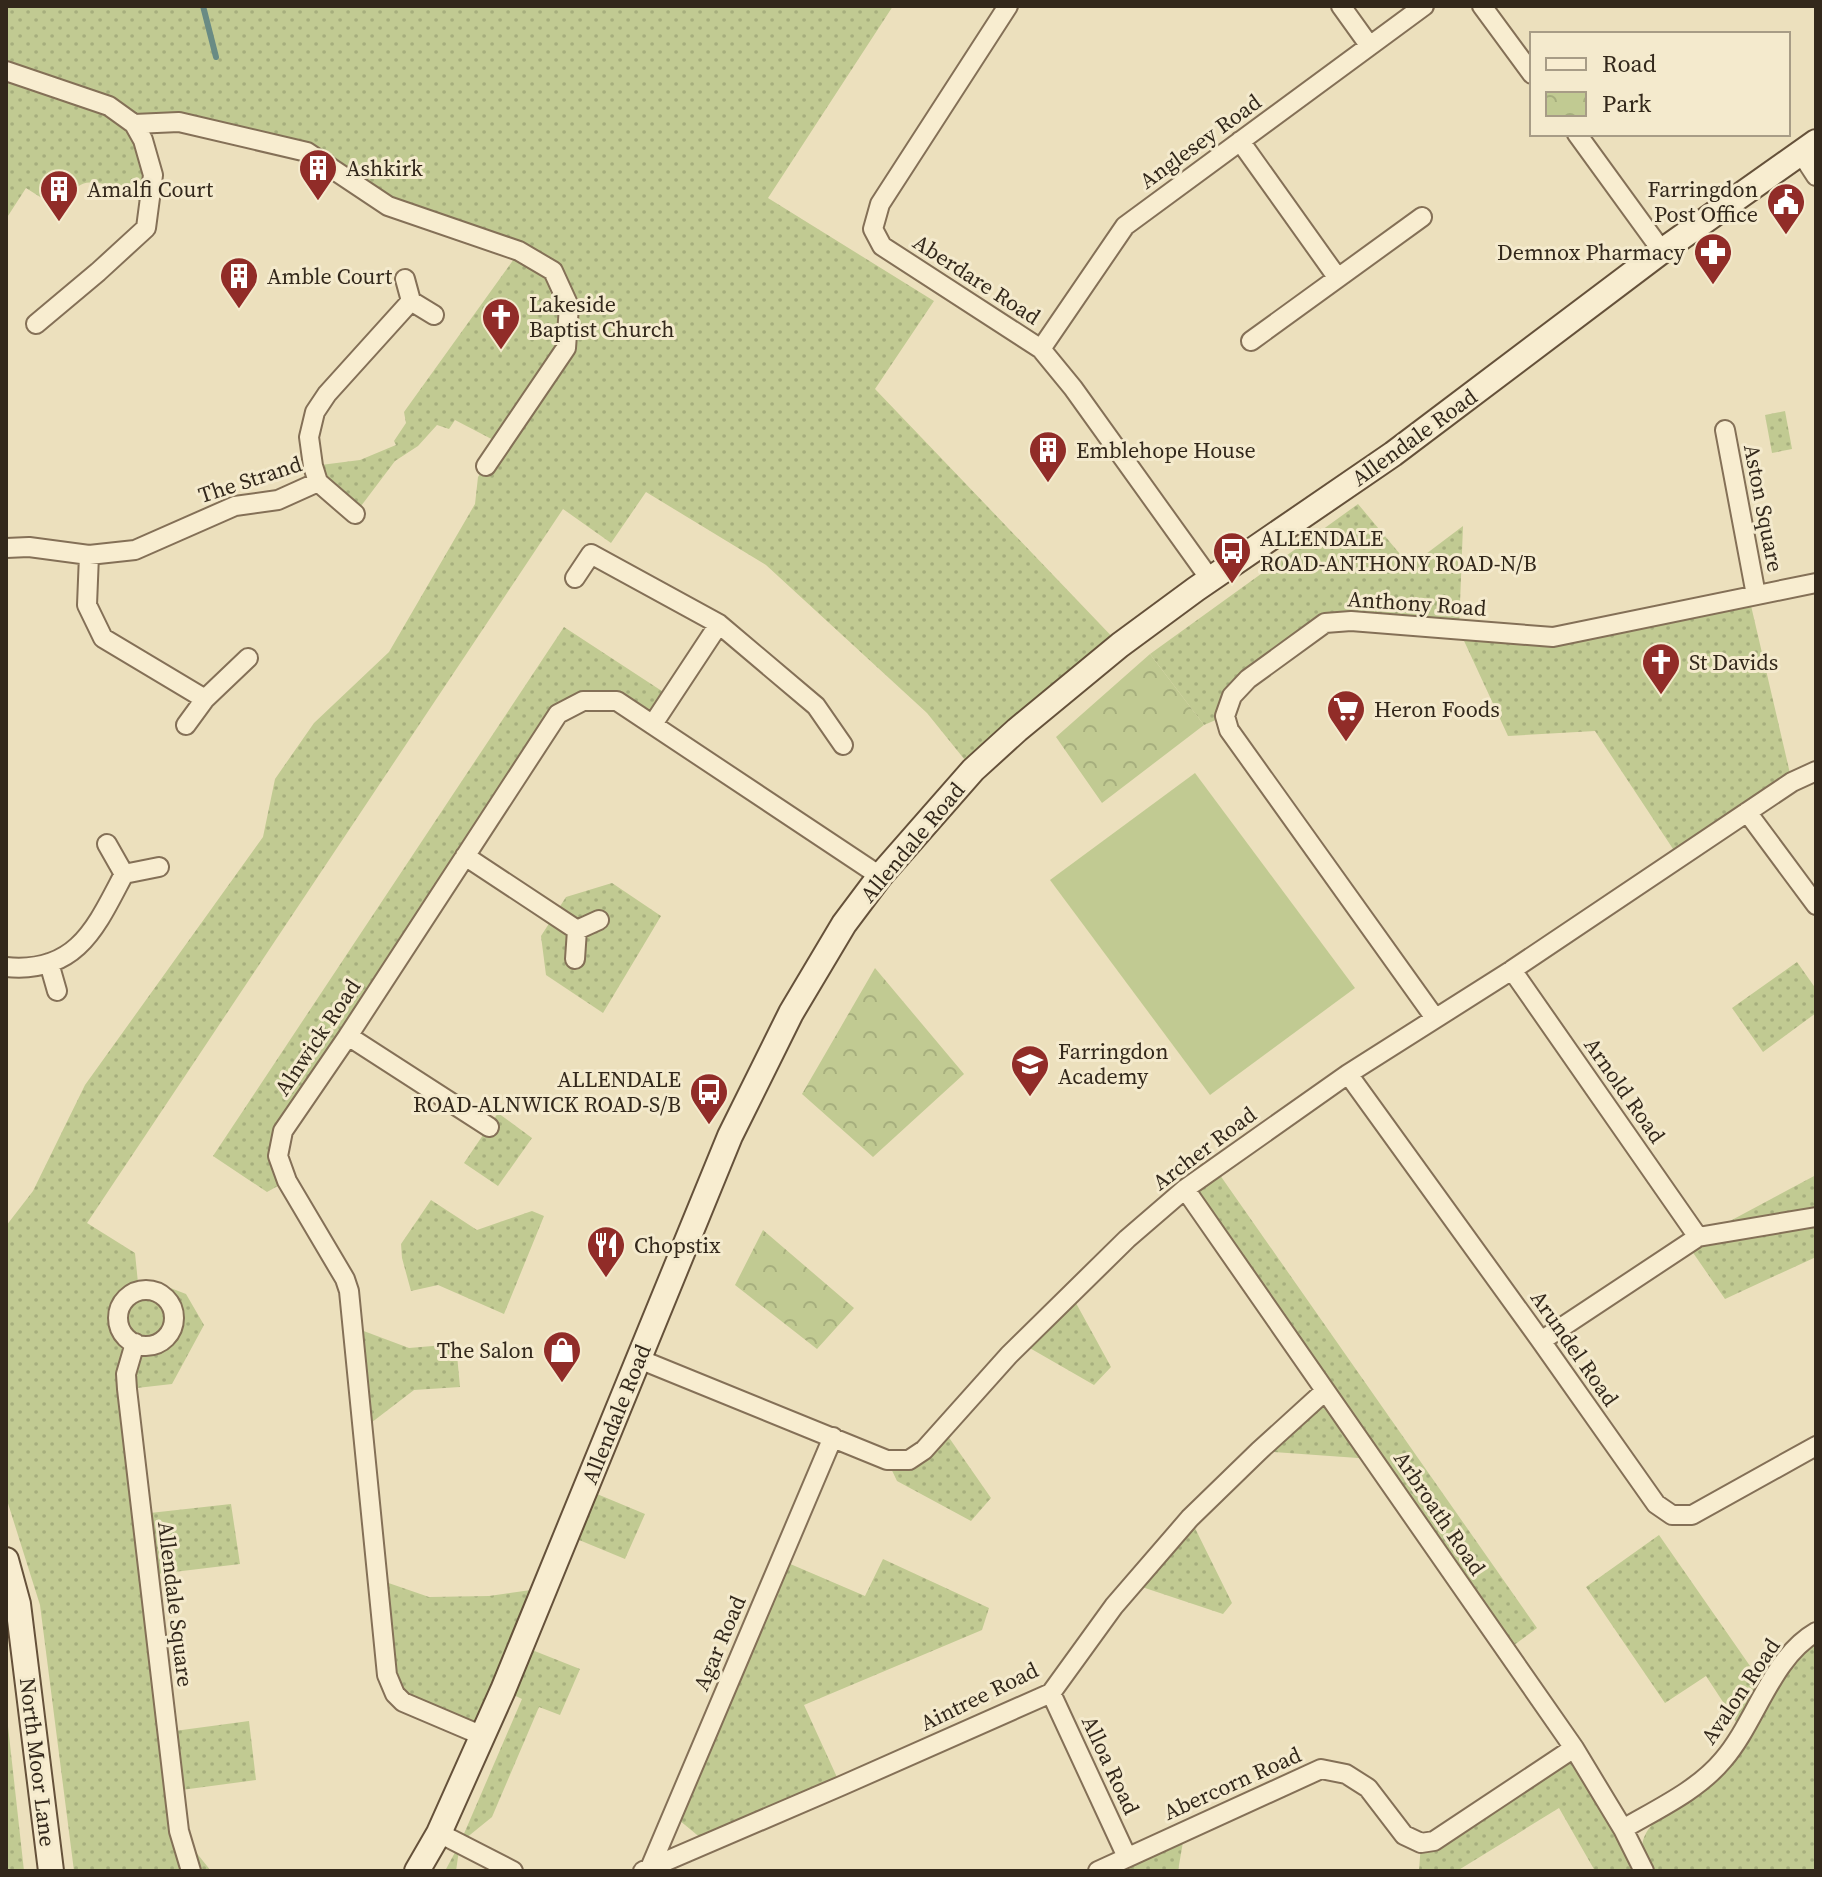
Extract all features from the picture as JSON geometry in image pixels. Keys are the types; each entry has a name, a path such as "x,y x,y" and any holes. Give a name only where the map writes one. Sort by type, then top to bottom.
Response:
{"street":[{"name":"Aberdare Road","path":"1008,6 880,204 873,229 882,246 1041,349 1210,579"},
{"path":"1341,6 1369,45"},
{"name":"Anglesey Road","path":"1041,349 1125,226 1424,6"},
{"path":"1482,6 1530,71"},
{"path":"6,71 109,106 134,124 143,140 153,175 146,228 36,324"},
{"path":"134,124 179,122 307,152 388,206 519,251 553,271 569,306 566,348 486,466"},
{"path":"1578,136 1662,251"},
{"path":"1240,141 1337,277"},
{"path":"1809,147 1816,176"},
{"name":"Allendale Road","path":"417,1871 439,1833 483,1736 730,1136 784,1026 844,924 880,876 973,770 1120,645 1210,579 1393,454 1662,251 1809,147"},
{"path":"1251,341 1422,217"},
{"path":"405,279 411,301 434,315"},
{"name":"The Strand","path":"6,548 29,547 89,555 135,550 235,506 278,500 318,482 309,437 315,412 327,394 411,301"},
{"name":"Aston Square","path":"1725,430 1756,595"},
{"path":"318,482 355,514"},
{"path":"575,578 591,554 719,624 816,706 843,745"},
{"path":"89,555 87,605 103,638 205,699"},
{"name":"Anthony Road","path":"1435,1018 1229,730 1225,716 1232,696 1248,679 1325,623 1351,621 1553,637 1816,583"},
{"path":"653,724 719,624"},
{"path":"186,725 205,699 248,658"},
{"name":"Alnwick Road","path":"483,1736 403,1702 395,1694 387,1675 349,1291 345,1279 287,1181 278,1156 283,1131 558,714 583,701 617,701 880,876"},
{"name":"Archer Road","path":"639,1359 887,1460 909,1460 924,1450 1015,1349 1127,1239 1185,1189 1348,1074 1512,970 1792,782 1816,771"},
{"path":"1747,812 1816,905"},
{"path":"107,844 124,874"},
{"path":"465,856 577,930"},
{"path":"6,967 40,966 62,959 89,936 124,874 159,867"},
{"path":"577,930 599,920"},
{"path":"575,959 577,930"},
{"path":"49,963 57,991"},
{"name":"Arnold Road","path":"1512,970 1698,1237"},
{"path":"348,1036 489,1127"},
{"name":"Arundel Road","path":"1348,1074 1656,1504 1672,1515 1692,1515 1816,1446"},
{"name":"Arbroath Road","path":"1185,1189 1574,1748 1623,1829 1644,1871"},
{"path":"1541,1341 1698,1237 1816,1217"},
{"name":"Allendale Square","path":"135,1343 126,1374 129,1405 179,1831 191,1871"},
{"name":"Aintree Road","path":"646,1870 1051,1693 1114,1606 1190,1518 1325,1391"},
{"name":"Agar Road","path":"646,1870 833,1437"},
{"name":"North Moor Lane","path":"6,1560 18,1604 51,1871"},
{"name":"Avalon Road","path":"1623,1829 1705,1780 1725,1758 1787,1658 1816,1632"},
{"name":"Alloa Road","path":"1051,1693 1127,1857"},
{"name":"Abercorn Road","path":"1098,1871 1321,1769 1346,1774 1368,1788 1404,1835 1421,1843 1434,1841 1574,1748"},
{"path":"439,1833 513,1871"}],"green space":[{"path":"6,6 893,6 768,198 934,301 875,389 1120,645 973,770 927,713 766,565 646,492 611,543 563,509 87,1223 135,1253 138,1283 155,1282 186,1294 204,1325 172,1384 128,1389 141,1514 231,1504 240,1564 149,1575 167,1732 249,1721 256,1780 174,1791 179,1831 211,1871 74,1871 40,1605 6,1497 6,1226 33,1191 85,1085 263,837 275,779 314,723 389,652 475,504 478,477 501,444 455,420 449,429 437,425 418,446 395,461 355,514 313,466 360,460 396,445 394,441 406,423 404,412 519,252 388,206 307,152 112,107 143,140 149,206 98,183 79,186 71,193 58,186 48,202 26,188 6,219"},
{"path":"1785,411 1792,449 1772,453 1765,415"},
{"path":"1358,504 1410,566 1463,526 1459,629 1553,637 1749,597 1792,782 1679,858 1595,731 1508,736 1459,630 1325,623 1248,679 1225,716 1204,725 1150,654"},
{"path":"564,627 671,697 653,724 617,701 558,714 283,1131 287,1181 267,1192 213,1156"},
{"path":"1150,654 1204,725 1102,803 1056,737"},
{"path":"1195,773 1355,988 1210,1095 1050,880"},
{"path":"612,883 661,916 603,1013 546,975 541,936 566,897"},
{"path":"1797,962 1816,989 1816,1013 1763,1052 1732,1008"},
{"path":"875,968 964,1074 873,1157 802,1094"},
{"path":"498,1113 532,1138 498,1186 464,1163"},
{"path":"1215,1168 1537,1628 1506,1651 1372,1459 1259,1451 1325,1391 1185,1189"},
{"path":"1816,1175 1816,1257 1725,1299 1687,1244"},
{"path":"431,1200 477,1230 532,1211 544,1216 504,1314 438,1285 411,1291 401,1244"},
{"path":"763,1230 854,1308 817,1349 735,1285"},
{"path":"1071,1294 1111,1367 1094,1385 1021,1343"},
{"path":"353,1327 409,1348 456,1344 460,1387 414,1390 363,1429"},
{"path":"943,1429 991,1498 971,1521 897,1481 887,1460 909,1460"},
{"path":"585,1489 645,1514 625,1559 567,1535"},
{"path":"1190,1518 1232,1603 1223,1614 1133,1584"},
{"path":"1659,1535 1766,1689 1816,1632 1816,1871 1652,1871 1645,1858 1643,1841 1652,1825 1742,1731 1706,1676 1665,1703 1586,1587"},
{"path":"883,1559 989,1608 982,1630 804,1705 841,1786 708,1844 673,1815 781,1560 865,1596"},
{"path":"377,1579 429,1597 489,1596 545,1588 522,1646 580,1669 560,1715 539,1707 492,1817 460,1843 522,1699 503,1690 483,1736 395,1694"},
{"path":"6,1708 24,1871 6,1871"},
{"path":"1574,1748 1644,1871 1595,1871 1559,1808 1457,1871 1419,1871 1421,1843"},
{"path":"1185,1830 1178,1871 1099,1871"},
{"path":"460,1843 456,1871 445,1871"}],"waterway":[{"path":"203,6 216,57"}],"place":[{"name":"Ashkirk","path":"318,202"},
{"name":"Amalfi Court","path":"59,223"},
{"name":"Farringdon Post Office","path":"1786,236"},
{"name":"Demnox Pharmacy","path":"1713,286"},
{"name":"Amble Court","path":"239,310"},
{"name":"Lakeside Baptist Church","path":"501,351"},
{"name":"Emblehope House","path":"1048,484"},
{"name":"ALLENDALE ROAD-ANTHONY ROAD-N/B","path":"1232,585"},
{"name":"St Davids","path":"1661,696"},
{"name":"Heron Foods","path":"1346,743"},
{"name":"Farringdon Academy","path":"1030,1098"},
{"name":"ALLENDALE ROAD-ALNWICK ROAD-S/B","path":"709,1126"},
{"name":"Chopstix","path":"606,1279"},
{"name":"The Salon","path":"562,1384"}]}
